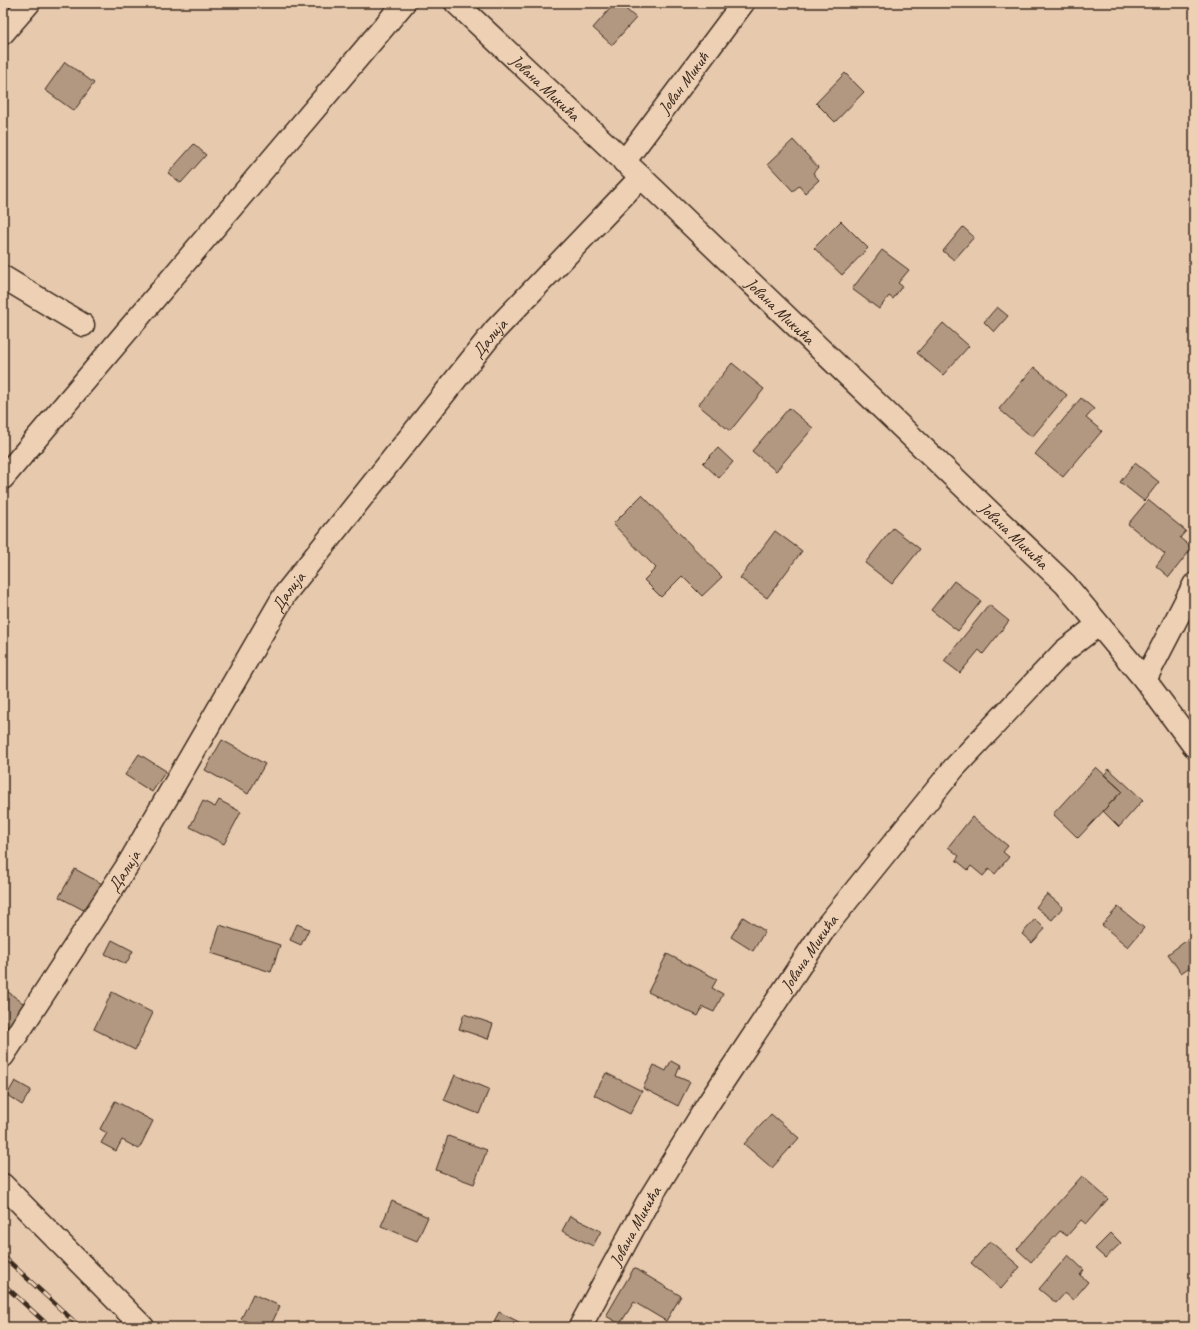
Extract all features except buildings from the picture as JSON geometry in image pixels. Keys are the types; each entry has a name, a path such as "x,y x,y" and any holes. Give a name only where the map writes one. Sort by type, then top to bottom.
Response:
{"street":[{"path":"3,32 29,3"},
{"path":"3,478 404,3"},
{"name":"Јован Микић","path":"624,162 743,3"},
{"name":"Јована Микића","path":"464,7 1064,584 1145,680 1194,746"},
{"name":"Далија","path":"3,1056 129,863 285,594 495,330 641,177"},
{"path":"3,277 82,325"},
{"path":"1145,680 1194,584"},
{"name":"Јована Микића","path":"580,1327 647,1203 704,1110 825,928 954,768 1064,651 1098,625"},
{"path":"3,1185 143,1327"}],"railway":[{"path":"3,1256 80,1327"},
{"path":"3,1284 50,1327"}]}
